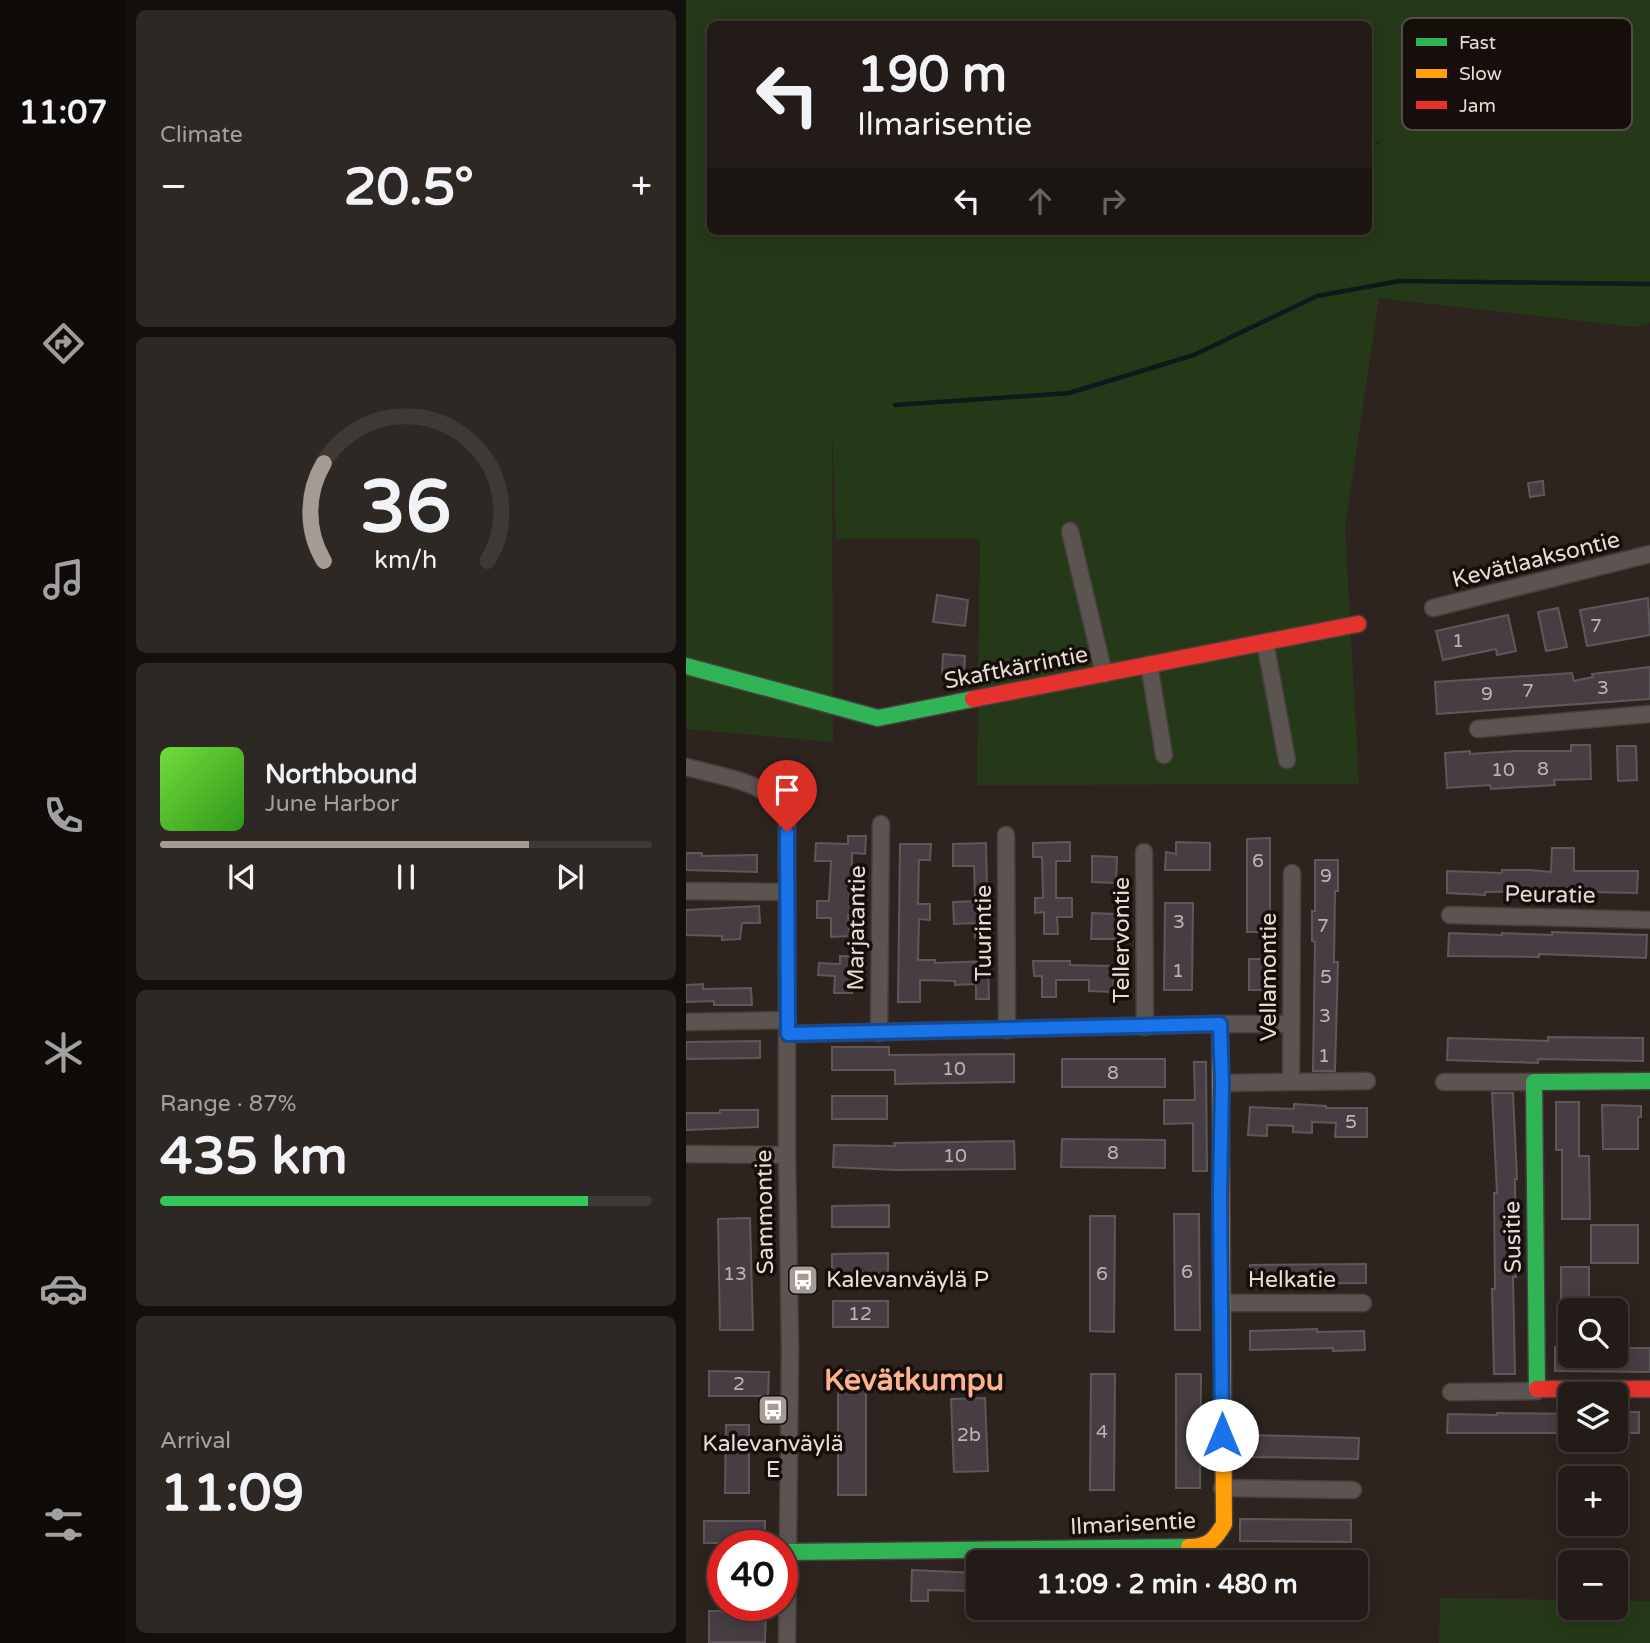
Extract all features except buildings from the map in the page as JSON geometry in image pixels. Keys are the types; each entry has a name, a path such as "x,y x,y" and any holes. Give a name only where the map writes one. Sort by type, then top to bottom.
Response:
{"street":[{"path":"1070,531 1104,674"},
{"name":"Kevätlaaksontie","path":"1433,608 1650,554"},
{"name":"Skaftkärrintie","path":"686,666 878,718 1358,624"},
{"path":"1265,642 1287,760"},
{"path":"1149,664 1164,755"},
{"path":"1478,729 1650,714"},
{"name":"Sammontie","path":"686,767 764,789 783,808 787,816 788,1530"},
{"name":"Marjatantie","path":"879,1033 881,824"},
{"name":"Tuurintie","path":"1006,835 1007,1030"},
{"name":"Tellervontie","path":"1144,852 1145,1027"},
{"name":"Vellamontie","path":"1291,1081 1292,873"},
{"path":"686,891 787,892"},
{"name":"Peuratie","path":"1450,915 1650,920"},
{"path":"686,1022 879,1033 1291,1024"},
{"name":"Ilmarisentie","path":"798,1552 1203,1547 1217,1536 1224,1524 1220,1024"},
{"path":"1222,1083 1367,1081"},
{"path":"1444,1082 1650,1081"},
{"name":"Susitie","path":"1534,1082 1537,1391"},
{"path":"686,1154 787,1155"},
{"name":"Helkatie","path":"1221,1303 1363,1303"},
{"path":"1451,1392 1650,1389"},
{"path":"1222,1488 1353,1489"},
{"name":"Sammontie","path":"786,1621 786,1643"}],"green space":[{"path":"686,0 1650,0 1650,323 1635,327 1379,298 1345,527 1359,784 977,785 980,539 836,539 832,427 833,742 686,729"},
{"path":"1440,1598 1558,1600 1558,1620 1628,1620 1628,1601 1650,1601 1650,1643 1439,1643"}],"waterway":[{"path":"895,405 1069,393 1194,355 1317,296 1399,281 1650,284"}],"traffic: fast":[{"path":"686,666 878,718 973,699"},
{"path":"1537,1389 1534,1082 1650,1081"},
{"path":"798,1552 1189,1547"}],"traffic: slow":[{"path":"1174,1025 1220,1024 1224,1524 1210,1542 1189,1547"}],"traffic: jam":[{"path":"973,699 1358,624"},
{"path":"788,1034 1174,1025"},
{"path":"1537,1389 1650,1389"}],"place":[{"name":"Kalevanväylä P","path":"803,1280"},
{"name":"Kalevanväylä E","path":"773,1410"}],"district":[{"name":"Kevätkumpu","path":"914,1380"}],"route":[{"path":"787,832 788,1034 1220,1024 1222,1435"}]}
